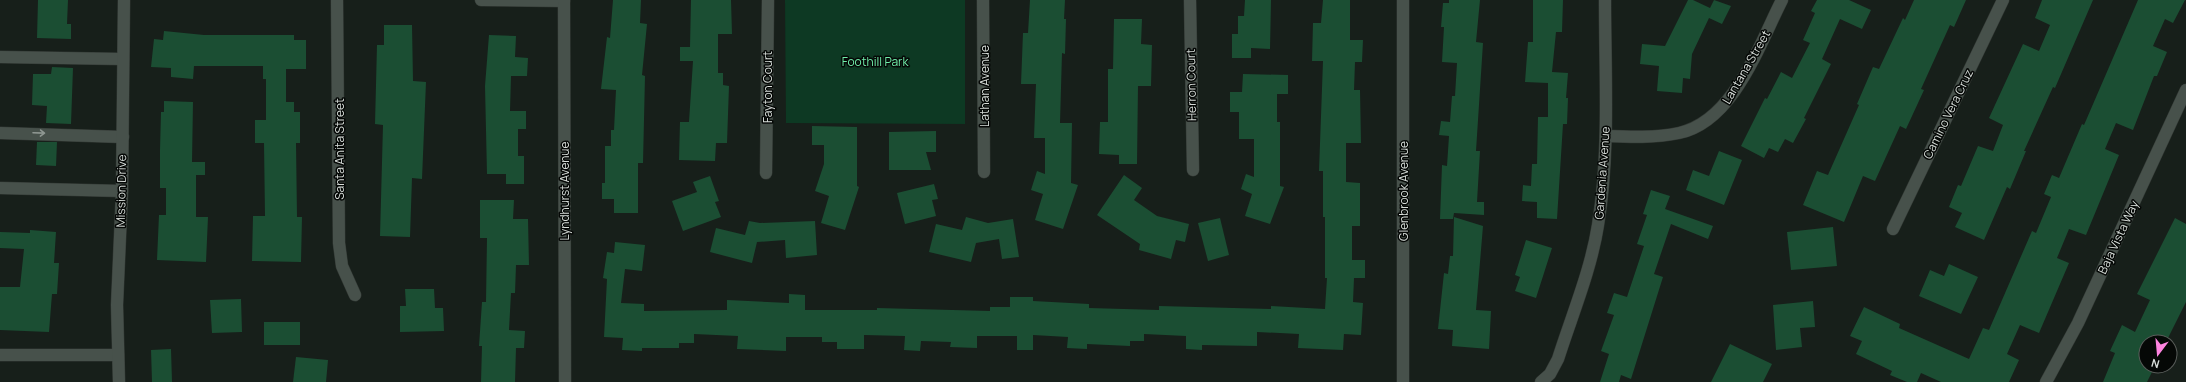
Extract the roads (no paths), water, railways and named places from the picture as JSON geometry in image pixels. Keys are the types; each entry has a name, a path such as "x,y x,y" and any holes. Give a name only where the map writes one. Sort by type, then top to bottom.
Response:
{"street":[{"name":"Mission Drive","path":"118,382 117,305 122,191 124,0"},
{"name":"Santa Anita Street","path":"337,0 339,243 342,266 355,295"},
{"path":"482,0 564,0"},
{"name":"Lyndhurst Avenue","path":"564,0 565,382"},
{"name":"Fayton Court","path":"766,173 768,0"},
{"name":"Lathan Avenue","path":"983,0 984,172"},
{"name":"Herron Court","path":"1190,0 1193,170"},
{"name":"Glenbrook Avenue","path":"1403,0 1403,382"},
{"name":"Gardenia Avenue","path":"1541,382 1550,374 1558,359 1590,257 1598,226 1603,188 1606,136 1605,0"},
{"name":"Lantana Street","path":"1606,136 1638,137 1680,133 1697,127 1713,117 1731,97 1782,0"},
{"name":"Camino Vera Cruz","path":"1893,229 2003,0"},
{"path":"0,57 123,59"},
{"name":"Baja Vista Way","path":"2046,382 2078,323 2186,90"},
{"path":"0,133 122,137"},
{"path":"0,188 122,191"},
{"path":"0,354 118,355"}],"park label":[{"name":"Foothill Park","path":"875,61"}]}
